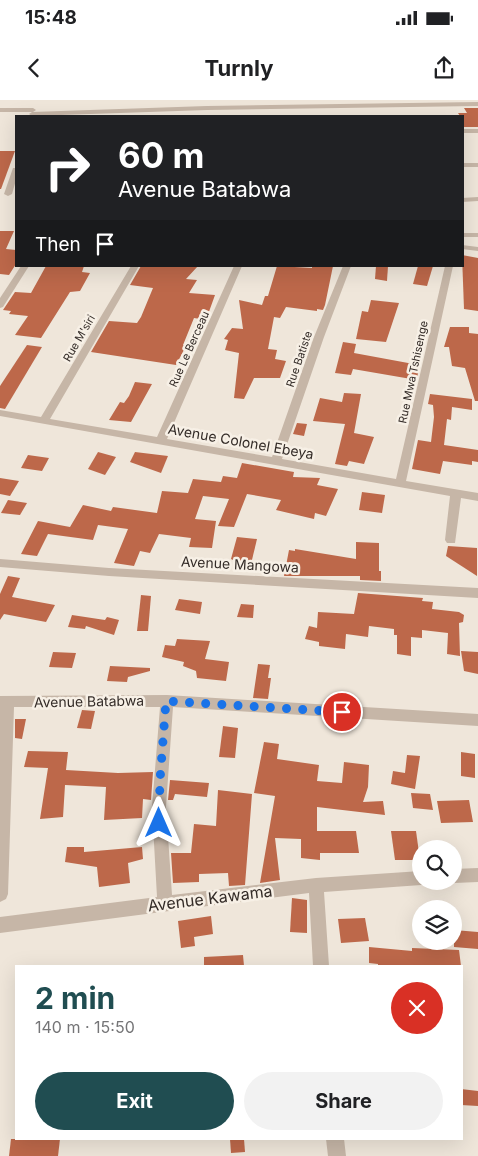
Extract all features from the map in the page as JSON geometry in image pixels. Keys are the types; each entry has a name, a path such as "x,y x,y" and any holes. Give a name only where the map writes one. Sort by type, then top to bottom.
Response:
{"street":[{"path":"32,113 35,100"},
{"path":"0,110 32,113 478,104"},
{"path":"464,131 478,131"},
{"path":"464,166 478,165"},
{"path":"8,194 15,176"},
{"path":"464,200 478,199"},
{"path":"464,235 478,234"},
{"path":"464,247 478,249"},
{"path":"0,305 24,267"},
{"name":"Rue M'siri","path":"44,421 133,267"},
{"name":"Rue Le Berceau","path":"161,441 238,267"},
{"name":"Rue Batiste","path":"276,460 319,337 347,267"},
{"name":"Rue Mwa Tshisenge","path":"400,483 449,267"},
{"name":"Avenue Colonel Ebeya","path":"0,413 478,497"},
{"path":"451,540 456,493"},
{"name":"Avenue Mangowa","path":"0,564 478,593"},
{"path":"165,903 159,807 166,701"},
{"name":"Avenue Batabwa","path":"4,702 166,701 478,720"},
{"path":"0,894 4,702"},
{"path":"462,876 478,875"},
{"name":"Avenue Kawama","path":"0,925 316,885 412,879"},
{"path":"316,885 321,965"},
{"path":"335,1140 337,1156"}],"building":[{"path":"464,108 478,108 478,127 464,127 464,115 458,113 467,113"},
{"path":"0,151 15,151 1,189 0,189"},
{"path":"0,231 14,231 6,249 15,250 15,266 9,275 0,274"},
{"path":"464,255 478,258 478,311 464,309 462,267 464,267"},
{"path":"45,267 84,267 82,272 90,273 80,291 70,292 41,338 15,335 28,316 9,314 11,311 3,310 15,292 31,293"},
{"path":"140,267 197,267 186,279 197,280 189,293 215,295 206,320 194,318 183,345 186,346 176,365 91,352 109,321 137,323 141,317 153,288 130,285"},
{"path":"277,267 333,267 323,310 286,307 280,318 274,317 268,349 277,350 275,359 286,361 280,378 254,378 244,399 234,398 239,353 225,350 228,340 224,339 232,328 243,329 239,300 262,305 265,296 268,296"},
{"path":"376,267 388,267 387,281 375,279"},
{"path":"418,267 433,267 427,286 413,284"},
{"path":"371,300 399,303 386,342 356,339 362,311 368,312"},
{"path":"450,327 469,327 469,333 478,334 478,401 475,401 465,368 452,366 449,347 444,347"},
{"path":"343,342 356,344 354,353 419,365 417,380 353,369 351,375 335,373"},
{"path":"27,345 42,347 5,409 0,408 0,386"},
{"path":"135,382 152,384 131,422 109,420 120,402 124,403 129,396"},
{"path":"344,393 361,394 354,433 374,437 364,464 349,461 347,466 335,464 345,424 313,421 320,398 342,402"},
{"path":"430,394 472,399 472,410 452,407 451,420 447,419 444,445 478,450 478,462 472,461 472,465 443,461 440,474 412,469 418,440 431,442 434,417 433,405 428,404"},
{"path":"297,423 307,424 304,436 293,434"},
{"path":"98,452 116,457 105,475 88,469"},
{"path":"135,452 168,456 161,473 130,462"},
{"path":"28,455 49,458 42,471 21,468"},
{"path":"242,463 294,472 293,477 320,478 317,485 338,489 326,516 315,513 314,519 276,510 281,500 247,494 234,527 218,526 229,499 203,496 195,519 216,521 212,548 189,547 191,538 159,534 150,553 140,551 134,566 114,563 128,529 98,525 93,540 48,534 37,556 21,554 38,521 70,527 83,505 111,511 113,507 157,513 162,491 188,493 193,479 221,482 223,476 237,478"},
{"path":"0,478 19,481 10,496 0,494"},
{"path":"362,492 385,495 382,513 359,510"},
{"path":"8,500 27,503 20,515 1,513"},
{"path":"237,537 257,539 250,568 231,559"},
{"path":"356,542 379,543 381,581 360,580 360,576 284,576 289,550 295,551 295,549 356,559"},
{"path":"448,546 477,548 477,576 446,556"},
{"path":"8,576 20,578 12,597 55,605 46,622 4,614 0,620 0,594"},
{"path":"358,593 423,598 422,601 433,602 432,609 459,612 464,615 463,622 459,623 460,656 447,654 448,633 422,630 422,638 411,637 411,656 397,654 397,635 394,635 394,629 369,626 368,637 346,634 345,649 319,646 319,642 305,639 309,626 317,628 318,612 354,614"},
{"path":"141,595 151,596 148,631 137,631"},
{"path":"179,599 202,602 200,614 175,610"},
{"path":"241,604 254,605 253,618 237,617"},
{"path":"72,615 105,620 107,617 119,620 114,635 86,626 85,629 68,627"},
{"path":"177,639 210,641 205,659 229,662 226,681 197,678 196,671 183,666 184,662 162,657 165,645 175,646"},
{"path":"461,651 478,652 478,674 464,671"},
{"path":"53,652 76,653 72,668 49,667"},
{"path":"258,664 270,665 268,678 271,678 268,699 253,698"},
{"path":"110,666 150,668 150,671 128,677 127,682 107,681"},
{"path":"82,710 95,711 91,729 77,728"},
{"path":"15,719 26,719 22,739 15,738"},
{"path":"223,726 238,728 235,758 219,757"},
{"path":"264,742 279,744 277,759 319,765 317,781 342,783 344,762 369,765 368,787 363,802 383,801 385,815 317,807 317,831 356,831 359,853 320,853 320,860 301,858 301,839 275,838 280,880 260,883 275,796 254,793"},
{"path":"28,751 68,752 66,770 118,773 153,772 151,800 143,799 142,818 104,820 106,787 65,785 63,817 40,819 48,768 24,767"},
{"path":"461,752 475,754 475,778 461,776"},
{"path":"407,755 420,756 415,789 391,784 393,771 405,773"},
{"path":"170,780 209,783 207,797 175,794 173,800 168,800"},
{"path":"218,790 252,794 245,885 229,886 228,873 199,874 199,882 173,883 171,853 191,853 194,824 216,826"},
{"path":"411,793 430,794 433,810 413,808"},
{"path":"469,800 473,822 441,823 437,801"},
{"path":"391,831 416,831 417,840 412,840 412,860 395,860"},
{"path":"67,847 84,847 84,852 142,847 143,859 128,863 130,883 99,887 97,867 65,862"},
{"path":"292,898 307,900 307,933 290,932"},
{"path":"211,916 213,934 194,937 195,946 181,948 178,921"},
{"path":"365,918 369,941 341,943 338,919"},
{"path":"462,931 478,932 478,949 462,948"},
{"path":"369,947 412,951 459,950 461,965 378,965 369,963"},
{"path":"243,955 244,965 204,965 204,957"},
{"path":"463,1089 478,1091 478,1106 463,1105"},
{"path":"11,1139 60,1140 58,1156 9,1156"},
{"path":"230,1140 244,1140 245,1152 231,1153"}],"route":[{"path":"159,823 166,701 342,712"}]}
